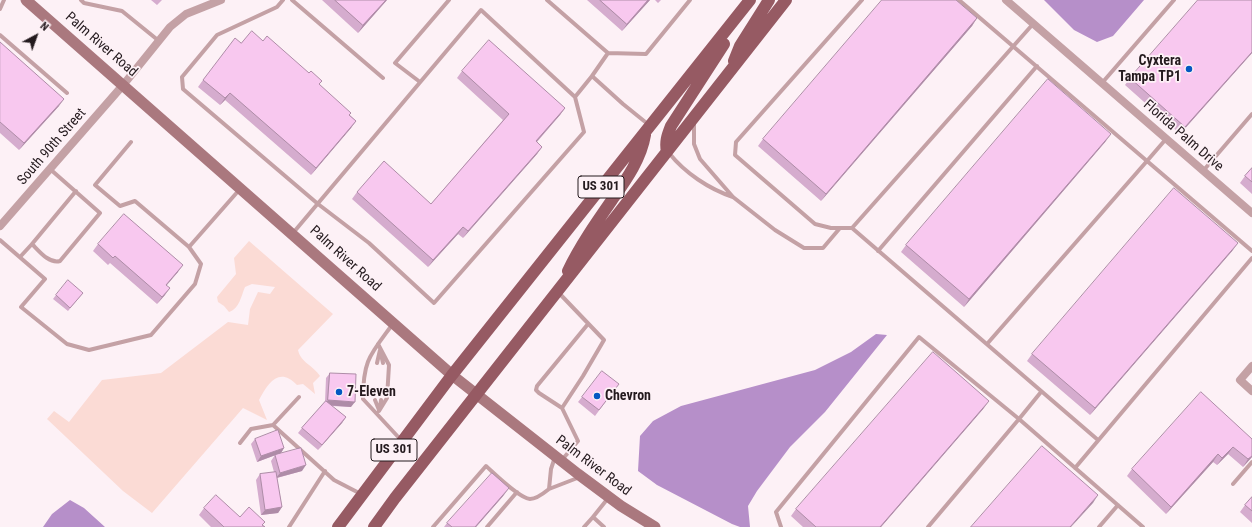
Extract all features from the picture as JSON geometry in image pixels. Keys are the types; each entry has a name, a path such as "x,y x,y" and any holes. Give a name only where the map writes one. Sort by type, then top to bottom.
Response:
{"main road":[{"name":"US 301","path":"338,527 361,494 452,375 751,0"},
{"path":"667,152 667,137 671,126 751,0"},
{"path":"729,73 740,46 769,0"},
{"name":"US 301","path":"377,526 476,394 558,292 786,0"},
{"path":"558,292 578,250 629,174 640,154 648,129"}],"street":[{"name":"Palm River Road","path":"26,0 124,84 452,375 558,459 609,497 655,527"},
{"name":"South 90th Street","path":"0,226 124,84 170,27 186,14 221,0"},
{"name":"Florida Palm Drive","path":"1006,0 1252,214"},
{"path":"1252,366 1240,380 1252,391"}],"lane":[{"path":"0,9 4,0"},
{"path":"81,0 84,3 122,11 159,41"},
{"path":"283,0 277,7 217,35 182,77 183,89 318,204 369,243 434,303 527,199 584,132 575,98 481,10 318,204 292,233"},
{"path":"292,0 383,78"},
{"path":"420,82 395,63 449,0"},
{"path":"547,0 608,53 646,54 690,0"},
{"path":"862,0 736,142 735,155 815,224 831,228 852,228 1098,440"},
{"path":"959,0 1252,251"},
{"path":"1102,83 1174,0"},
{"path":"852,228 1033,24"},
{"path":"0,35 67,93"},
{"path":"575,98 608,53"},
{"path":"878,250 1037,66"},
{"path":"592,76 648,129"},
{"path":"1203,171 1252,114"},
{"path":"694,118 694,144 700,159 734,197 775,230 804,248 823,248 840,228"},
{"path":"987,344 1166,139"},
{"path":"0,240 45,278 21,307 67,344 89,350 151,335 195,284 201,264 188,247 135,201 120,206 95,185 130,142"},
{"path":"667,152 677,163 714,191 734,197"},
{"path":"32,244 50,261 60,261 100,213 50,169"},
{"path":"188,247 241,188"},
{"path":"20,257 76,191"},
{"path":"1075,468 1252,258"},
{"path":"558,292 604,340 562,408"},
{"path":"394,323 369,357 363,376 363,399 377,416 402,441"},
{"path":"549,489 551,469 558,459 578,441 562,408 536,390 537,386 588,324"},
{"path":"781,527 776,512 919,337 1019,419 1143,527"},
{"path":"378,344 383,363"},
{"path":"377,363 380,350"},
{"path":"377,416 387,398 389,365 387,359 380,350"},
{"path":"928,527 1041,392"},
{"path":"240,443 252,429 273,425 298,397"},
{"path":"375,400 379,411"},
{"path":"379,411 381,400"},
{"path":"273,425 334,480 361,494"},
{"path":"1233,484 1252,462"},
{"path":"433,527 486,466 517,492 530,499 538,497 549,489 581,476"},
{"path":"289,527 325,471"},
{"path":"487,527 517,492"},
{"path":"584,527 609,497"},
{"path":"1099,527 1118,505"},
{"path":"592,517 604,527"},
{"path":"1135,527 1138,523"}],"shaded area":[{"path":"1044,0 1144,0 1113,36 1097,42 1074,30"},
{"path":"249,241 333,314 298,350 304,361 320,376 313,383 315,394 303,384 297,385 291,379 279,377 275,379 266,388 259,400 267,420 243,408 152,513 123,491 47,419 54,411 69,422 102,380 161,373 228,322 248,325 250,309 258,292 270,294 275,287 252,284 245,287 238,305 229,312 218,302 217,297 236,274 234,258"},
{"path":"876,334 887,335 825,412 790,447 757,491 748,506 750,527 740,527 732,524 657,485 638,471 640,436 653,421 681,406 815,370 851,352"},
{"path":"70,500 84,508 105,527 43,527 52,514"}],"building":[{"path":"335,0 386,0 363,25"},
{"path":"600,0 648,0 627,24"},
{"path":"882,0 956,0 977,18 826,194 763,139"},
{"name":"Cyxtera Tampa TP1","path":"1198,0 1252,0 1252,52 1185,127 1130,78"},
{"path":"252,31 263,41 267,36 309,73 311,71 322,81 319,84 351,113 349,115 356,121 316,168 230,93 225,98 203,80 235,38 241,43"},
{"path":"489,40 565,108 536,141 542,147 468,231 463,227 433,260 357,192 384,161 431,204 509,114 462,71"},
{"path":"0,42 64,99 24,143 0,122"},
{"path":"1048,79 1111,134 969,299 906,245"},
{"path":"1252,168 1252,182 1245,176"},
{"path":"1174,188 1238,243 1095,408 1032,354"},
{"path":"124,214 183,265 166,285 170,288 162,297 115,256 113,258 98,244"},
{"path":"68,280 83,293 70,308 56,295"},
{"path":"933,352 989,401 880,527 816,527 796,509"},
{"name":"Chevron","path":"602,371 619,384 599,410 582,397"},
{"name":"7-Eleven","path":"330,373 356,374 355,402 328,400"},
{"path":"1201,392 1252,439 1252,456 1248,459 1233,447 1222,458 1218,454 1171,507 1132,469"},
{"path":"326,401 346,417 322,445 302,428"},
{"path":"278,430 284,448 261,456 255,439"},
{"path":"1042,446 1098,495 1070,527 971,527"},
{"path":"301,448 306,465 280,473 275,455"},
{"path":"276,472 282,507 265,510 260,474"},
{"path":"492,473 509,488 475,527 452,527 447,523"},
{"path":"216,495 240,517 249,507 265,522 262,525 265,527 224,527 204,508"},
{"path":"1252,497 1252,511 1245,505"}],"place":[{"name":"Cyxtera Tampa TP1","path":"1189,69"},
{"name":"7-Eleven","path":"339,392"},
{"name":"Chevron","path":"597,396"}]}
